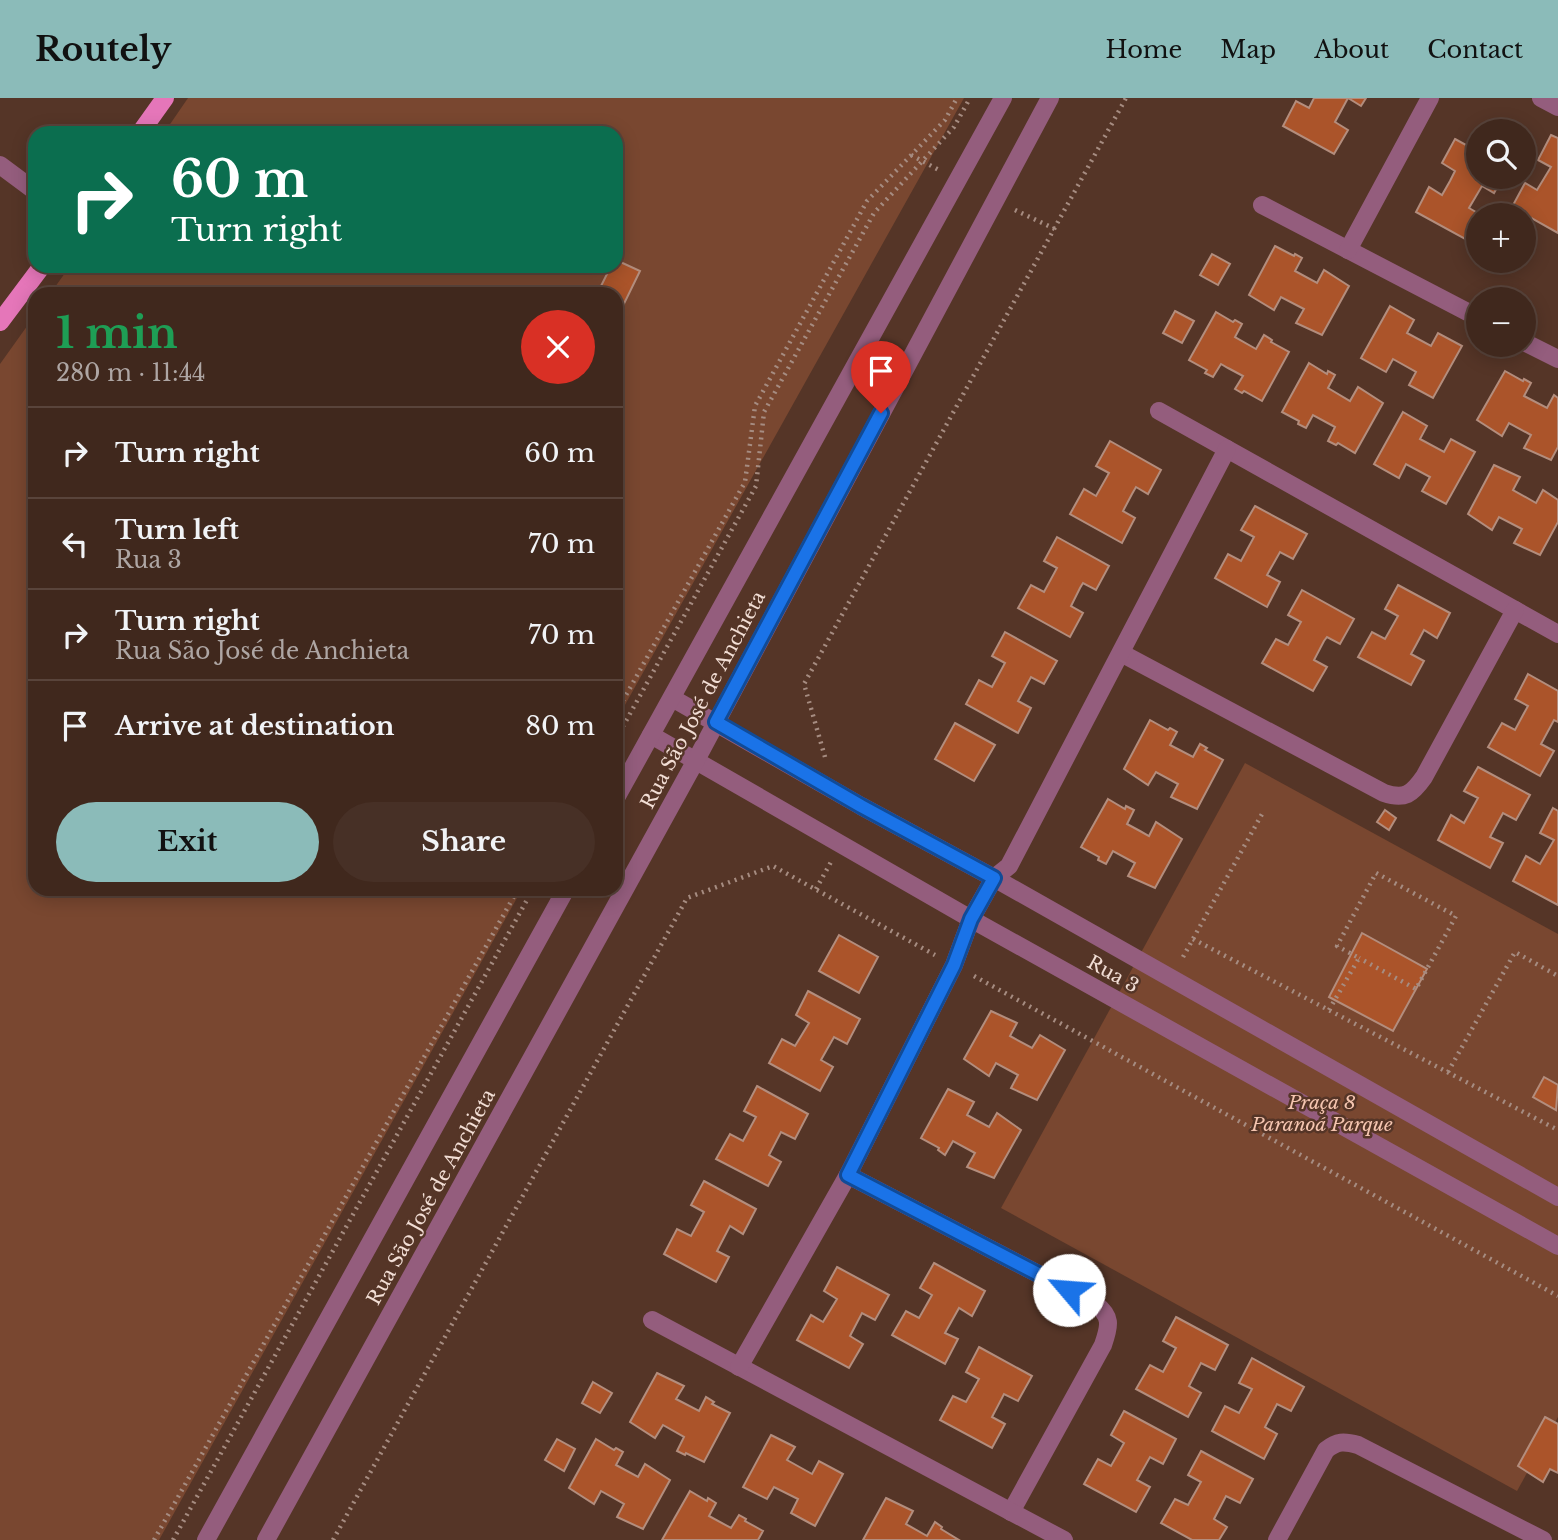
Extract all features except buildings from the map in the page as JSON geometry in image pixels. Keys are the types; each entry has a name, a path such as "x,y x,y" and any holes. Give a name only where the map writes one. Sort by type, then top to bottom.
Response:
{"main road":[{"path":"145,126 165,98"},
{"path":"0,322 37,273"}],"street":[{"name":"Rua São José de Anchieta","path":"623,785 1003,98"},
{"name":"Rua São José de Anchieta","path":"623,893 1050,98"},
{"path":"1348,250 1430,98"},
{"path":"1541,98 1558,107"},
{"path":"0,165 28,186"},
{"path":"1262,205 1466,311"},
{"path":"1536,348 1558,359"},
{"path":"1159,411 1558,634"},
{"path":"738,1367 848,1175 954,965 971,919 994,878 1009,866 1227,449"},
{"path":"1121,653 1384,793 1396,797 1406,796 1416,789 1424,777 1515,610"},
{"name":"Rua 3","path":"672,698 1558,1197"},
{"name":"Rua 3","path":"651,735 971,919 1558,1246"},
{"name":"Rua São José de Anchieta","path":"206,1540 562,896"},
{"name":"Rua São José de Anchieta","path":"266,1540 621,896"},
{"path":"848,1175 1082,1296 1104,1310 1108,1320 1103,1345 1011,1512"},
{"path":"652,1320 1064,1540"},
{"path":"1277,1540 1326,1450 1335,1443 1346,1441 1543,1540"}],"path":[{"path":"623,700 745,482 755,406 867,201 945,120 957,98"},
{"path":"623,726 756,486 764,412 874,213 954,127 970,98"},
{"path":"804,684 1126,98"},
{"path":"996,200 1055,229"},
{"path":"1376,873 1456,916 1416,989 1359,958 1337,946 1376,873"},
{"path":"154,1540 514,896"},
{"path":"173,1540 529,896"},
{"path":"1193,939 1558,1130"},
{"path":"1448,1072 1515,952 1558,976"},
{"path":"1329,1010 1359,958"}],"green space":[{"path":"188,98 964,98 623,708 623,287 55,287 65,273 623,273 623,126 169,126"},
{"path":"28,325 28,896 518,896 159,1540 0,1540 0,364"},
{"name":"Praça 8 Paranoá Parque","path":"1245,763 1558,934 1558,1417 1517,1491 1001,1208"}],"route":[{"path":"881,413 716,722 861,806 994,878 971,919 954,965 848,1175 1069,1290"}]}
